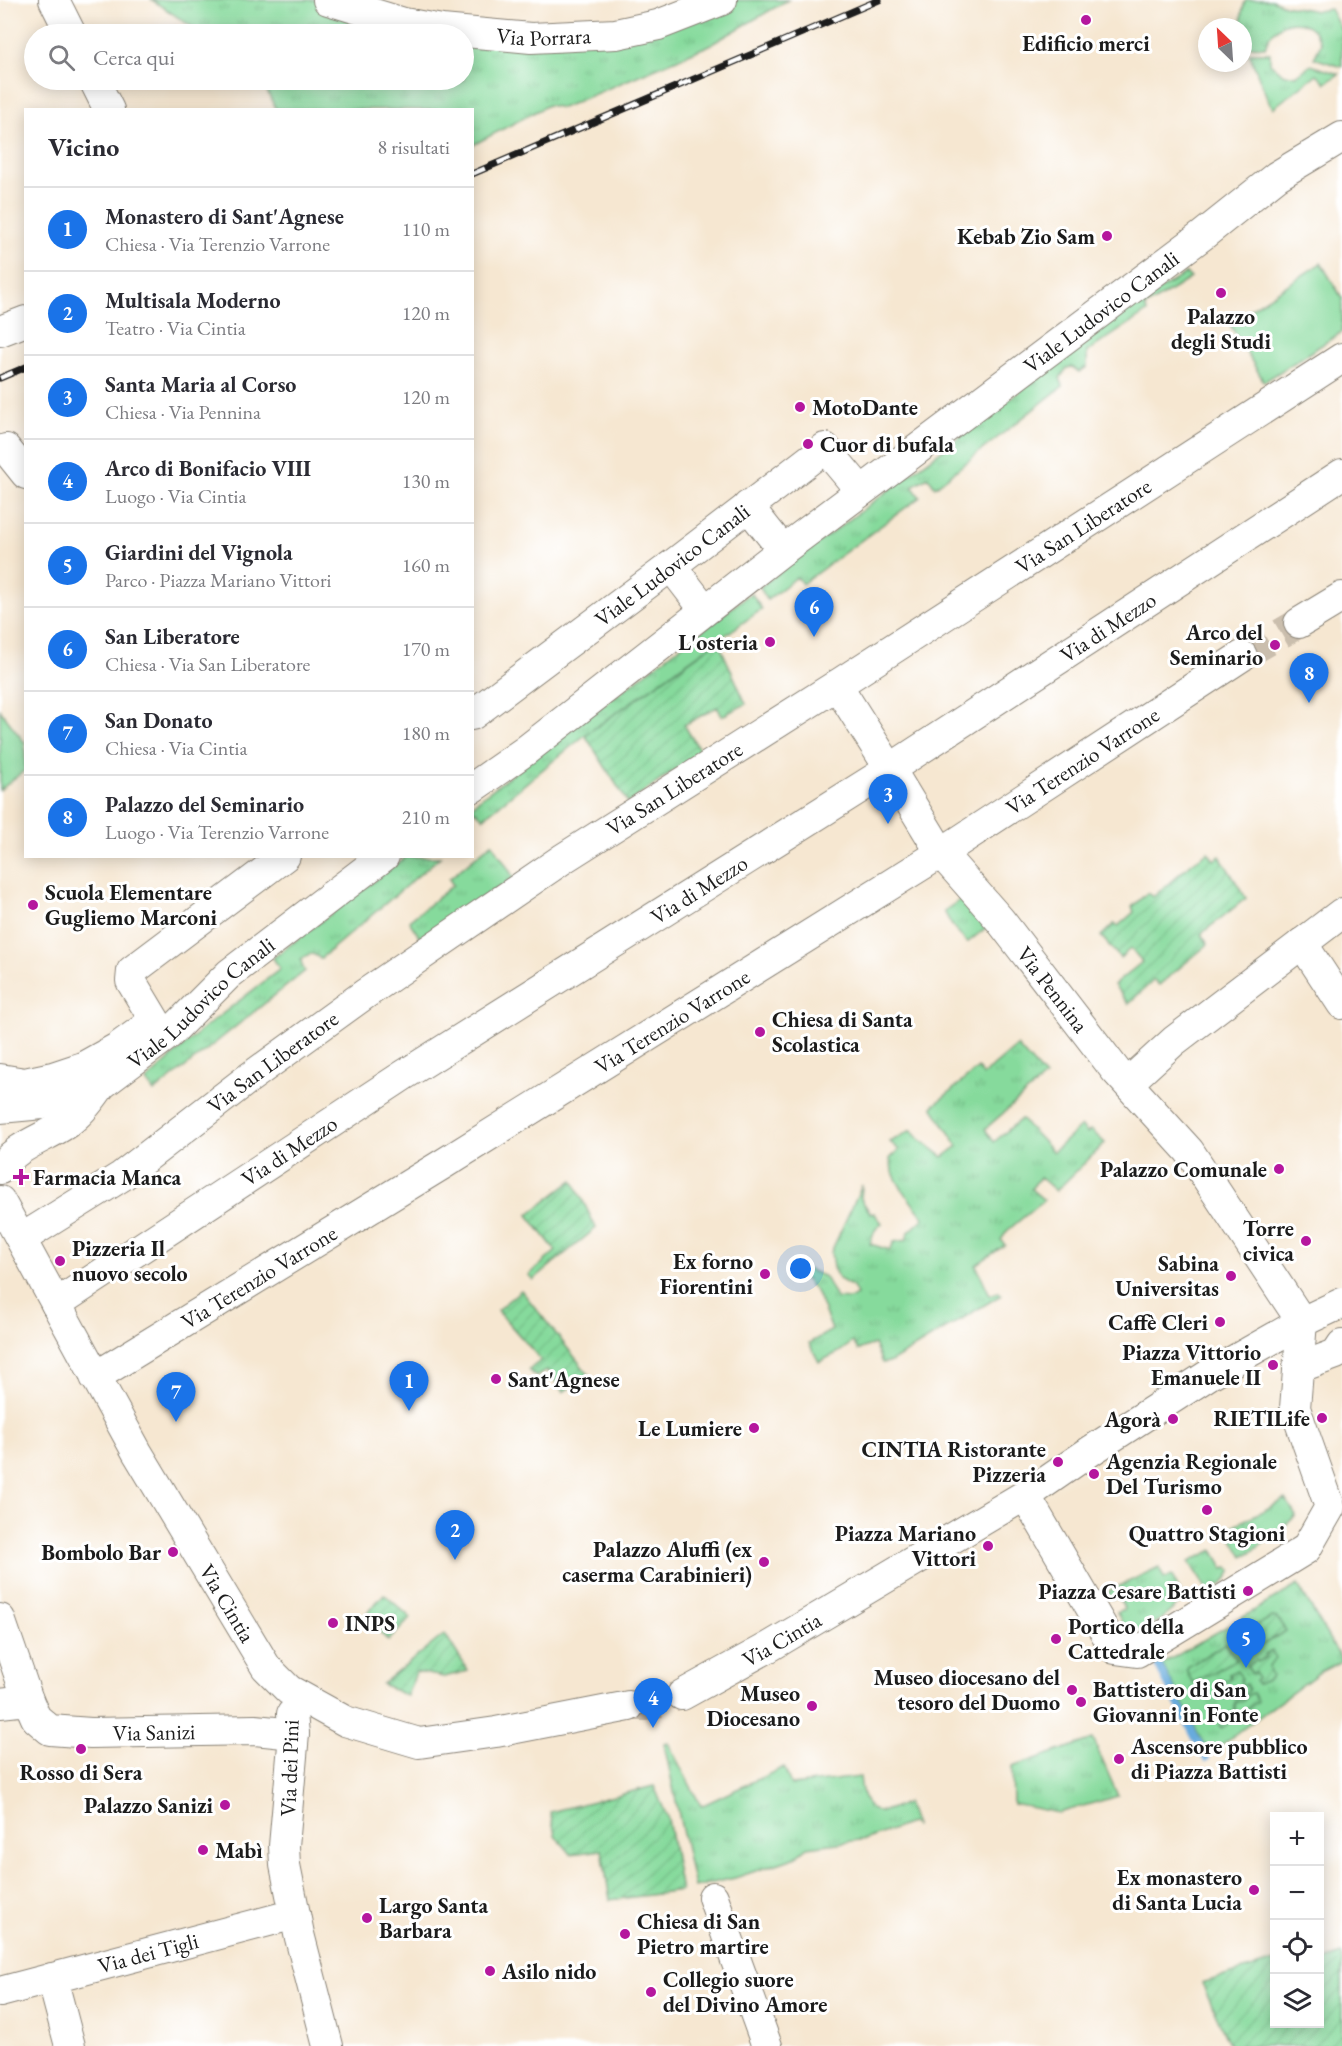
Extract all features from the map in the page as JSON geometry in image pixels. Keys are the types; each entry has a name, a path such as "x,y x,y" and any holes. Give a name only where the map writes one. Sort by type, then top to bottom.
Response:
{"street":[{"path":"54,0 66,24"},
{"name":"Via Porrara","path":"328,0 410,24"},
{"name":"Via Porrara","path":"474,33 531,39 616,34 658,25 722,0"},
{"path":"99,90 108,108"},
{"name":"Viale Ludovico Canali","path":"474,787 525,751 783,550 1203,235 1277,176 1342,137"},
{"path":"0,332 24,322"},
{"name":"Via San Liberatore","path":"21,1239 122,1176 316,1029 564,858 837,685 1342,358"},
{"name":"Viale Ludovico Canali","path":"474,713 825,448 861,491"},
{"path":"6,449 24,472"},
{"name":"Via di Mezzo","path":"56,1304 404,1075 891,769 1342,474"},
{"path":"748,506 783,550"},
{"path":"671,566 705,610"},
{"path":"1299,623 1342,597"},
{"name":"Via Terenzio Varrone","path":"95,1377 473,1146 941,853 1242,656"},
{"name":"Via Pennina","path":"837,685 941,853 1000,920 1116,1071 1189,1151 1302,1322"},
{"path":"155,1021 131,981 132,971 282,858"},
{"name":"Viale Ludovico Canali","path":"0,1107 43,1104 77,1095 100,1085 169,1034 229,974 381,858"},
{"path":"1128,1083 1174,1041 1342,913"},
{"path":"1302,943 1342,1004"},
{"path":"0,1078 25,1083 84,1067 117,1048 229,974"},
{"path":"0,1169 9,1156 19,1149 68,1123 89,1103 100,1085"},
{"name":"Via Cintia","path":"0,1201 137,1452 266,1667 289,1690 345,1721 419,1743 496,1732 629,1706"},
{"path":"1302,1322 1295,1408 1330,1506 1306,1550 1137,1652 1115,1649 1082,1593 1031,1492 1210,1374 1302,1322 1342,1303"},
{"path":"1298,1368 1340,1352"},
{"name":"Via Cintia","path":"682,1695 769,1647 1031,1492"},
{"path":"0,1619 14,1702"},
{"name":"Via dei Pini","path":"289,1690 294,1734 284,1846 285,1865 299,1934 328,2046"},
{"name":"Via Sanizi","path":"14,1702 50,1730 91,1733 255,1730 294,1734"},
{"path":"713,1897 767,2046"},
{"name":"Via dei Tigli","path":"0,1992 295,1914"},
{"path":"52,1978 70,2046"}],"green space":[{"path":"152,0 328,0 456,24 188,24"},
{"path":"733,0 788,0 710,45 562,108 548,105 474,144 474,108 276,108 266,90 474,90 474,27 531,38"},
{"path":"1246,0 1272,0 1284,5 1317,11 1330,9 1342,31 1342,67 1314,58 1321,44 1316,34 1301,23 1284,24 1276,29 1265,47 1252,46 1252,18 1242,18"},
{"path":"1252,53 1270,53 1270,63 1284,75 1297,75 1311,65 1339,74 1326,83 1317,74 1273,108 1252,60"},
{"path":"1321,263 1342,298 1342,332 1264,382 1229,323"},
{"path":"1186,273 1191,278 1145,307 1147,312 1087,352 1087,367 1079,372 1072,367 1067,368 1060,378 1063,386 935,487 928,477 912,486 920,497 802,584 797,577 767,600 760,587 1124,313"},
{"path":"751,593 762,609 585,735 483,818 474,810 474,804"},
{"path":"718,641 746,704 722,716 717,707 684,725 701,752 628,803 585,735"},
{"path":"0,710 24,742 24,771 0,790"},
{"path":"492,843 514,878 420,938 409,921 453,885 449,879"},
{"path":"1208,852 1214,860 1220,856 1246,898 1201,934 1208,944 1159,985 1154,980 1128,1004 1114,985 1142,962 1131,948 1120,958 1101,936 1114,924 1118,926 1134,912 1132,907 1147,893 1153,897"},
{"path":"405,858 439,858 320,959 313,954 303,958 301,960 305,971 154,1092 146,1081 199,1032 280,969 273,958"},
{"path":"966,896 992,923 967,943 951,924 944,911"},
{"path":"1017,1046 1045,1077 985,1129 994,1142 1021,1119 1053,1152 1081,1126 1087,1133 1091,1130 1105,1143 1056,1191 1040,1177 1031,1189 1044,1200 1007,1231 1001,1240 1005,1245 976,1265 990,1295 998,1292 1001,1295 891,1362 882,1363 874,1344 858,1350 853,1342 819,1362 809,1343 832,1330 817,1293 791,1262 825,1277 836,1298 850,1299 857,1295 853,1287 839,1279 833,1268 831,1252 862,1185 861,1199 871,1214 874,1213 882,1223 875,1230 870,1244 890,1250 894,1242 906,1240 909,1232 924,1218 894,1174 890,1158 899,1150 890,1142 911,1130 943,1157 958,1146 932,1107 978,1068 983,1075"},
{"path":"573,1180 596,1228 533,1280 529,1275 556,1251 528,1215"},
{"path":"521,1290 589,1375 563,1392 547,1370 536,1377 529,1370 541,1360 497,1310"},
{"path":"1286,1499 1296,1516 1259,1547 1243,1557 1227,1529"},
{"path":"1213,1550 1224,1569 1229,1567 1232,1571 1223,1584 1208,1591 1189,1562"},
{"path":"1159,1567 1164,1578 1172,1576 1184,1599 1162,1619 1128,1636 1117,1612 1124,1609 1121,1600 1111,1599 1107,1592"},
{"path":"1298,1585 1342,1661 1320,1672 1209,1754 1162,1664"},
{"path":"384,1594 411,1618 388,1641 365,1615"},
{"path":"1272,1617 1277,1618 1286,1631 1242,1657 1232,1639"},
{"path":"445,1634 468,1671 444,1677 416,1672 407,1696 382,1684"},
{"path":"1226,1643 1236,1660 1193,1683 1186,1671 1189,1666"},
{"path":"1272,1651 1276,1658 1270,1666 1272,1676 1258,1684 1255,1680 1258,1678 1255,1672 1252,1674 1247,1666 1256,1660 1258,1662"},
{"path":"1237,1670 1243,1686 1246,1684 1249,1690 1241,1698 1236,1699 1220,1693 1215,1683 1230,1678 1229,1674"},
{"path":"1253,1693 1258,1701 1222,1728 1220,1725 1224,1716 1235,1711 1235,1702 1243,1701"},
{"path":"1093,1739 1118,1796 1059,1813 1013,1804 1012,1767"},
{"path":"668,1743 701,1806 784,1767 791,1785 860,1777 867,1805 878,1811 907,1803 915,1826 910,1823 867,1839 808,1847 794,1858 735,1878 694,1887 664,1744"},
{"path":"654,1786 668,1819 681,1891 610,1900 602,1850 571,1854 555,1835 550,1812"},
{"path":"1341,1954 1342,2046 1230,2046 1202,1983 1270,1962 1270,2028 1324,2028 1324,1961"}],"waterway":[{"path":"1159,1667 1206,1758"}],"tunnel":[{"path":"1242,656 1299,623"},
{"path":"629,1706 645,1706 682,1695"}],"railway":[{"path":"474,173 879,0"},
{"path":"0,378 24,368"}],"place":[{"name":"Edificio merci","path":"1086,20"},
{"name":"Kebab Zio Sam","path":"1107,236"},
{"name":"Palazzo degli Studi","path":"1221,293"},
{"name":"MotoDante","path":"800,407"},
{"name":"Cuor di bufala","path":"808,444"},
{"name":"San Liberatore","path":"814,637"},
{"name":"L'osteria","path":"770,642"},
{"name":"Arco del Seminario","path":"1275,645"},
{"name":"Palazzo del Seminario","path":"1309,703"},
{"name":"Santa Maria al Corso","path":"888,824"},
{"name":"Scuola Elementare Gugliemo Marconi","path":"33,905"},
{"name":"Chiesa di Santa Scolastica","path":"760,1032"},
{"name":"Palazzo Comunale","path":"1279,1169"},
{"name":"Farmacia Manca","path":"21,1177"},
{"name":"Torre civica","path":"1306,1241"},
{"name":"Pizzeria Il nuovo secolo","path":"60,1261"},
{"name":"Ex forno Fiorentini","path":"765,1274"},
{"name":"Sabina Universitas","path":"1231,1276"},
{"name":"Caffè Cleri","path":"1220,1322"},
{"name":"Piazza Vittorio Emanuele II","path":"1273,1365"},
{"name":"Sant'Agnese","path":"496,1379"},
{"name":"Monastero di Sant'Agnese","path":"409,1411"},
{"name":"RIETILife","path":"1322,1418"},
{"name":"Agorà","path":"1173,1419"},
{"name":"San Donato","path":"176,1422"},
{"name":"Le Lumiere","path":"754,1428"},
{"name":"CINTIA Ristorante Pizzeria","path":"1058,1462"},
{"name":"Agenzia Regionale Del Turismo","path":"1094,1474"},
{"name":"Quattro Stagioni","path":"1207,1510"},
{"name":"Piazza Mariano Vittori","path":"988,1546"},
{"name":"Bombolo Bar","path":"173,1552"},
{"name":"Multisala Moderno","path":"455,1560"},
{"name":"Palazzo Aluffi (ex caserma Carabinieri)","path":"764,1562"},
{"name":"Piazza Cesare Battisti","path":"1248,1591"},
{"name":"INPS","path":"333,1623"},
{"name":"Portico della Cattedrale","path":"1056,1639"},
{"name":"Giardini del Vignola","path":"1246,1668"},
{"name":"Museo diocesano del tesoro del Duomo","path":"1072,1690"},
{"name":"Battistero di San Giovanni in Fonte","path":"1081,1702"},
{"name":"Museo Diocesano","path":"812,1706"},
{"name":"Arco di Bonifacio VIII","path":"653,1728"},
{"name":"Rosso di Sera","path":"81,1749"},
{"name":"Ascensore pubblico di Piazza Battisti","path":"1119,1759"},
{"name":"Palazzo Sanizi","path":"225,1805"},
{"name":"Mabì","path":"203,1850"},
{"name":"Ex monastero di Santa Lucia","path":"1254,1890"},
{"name":"Largo Santa Barbara","path":"367,1918"},
{"name":"Chiesa di San Pietro martire","path":"625,1934"},
{"name":"Asilo nido","path":"490,1971"},
{"name":"Collegio suore del Divino Amore","path":"651,1992"}]}
